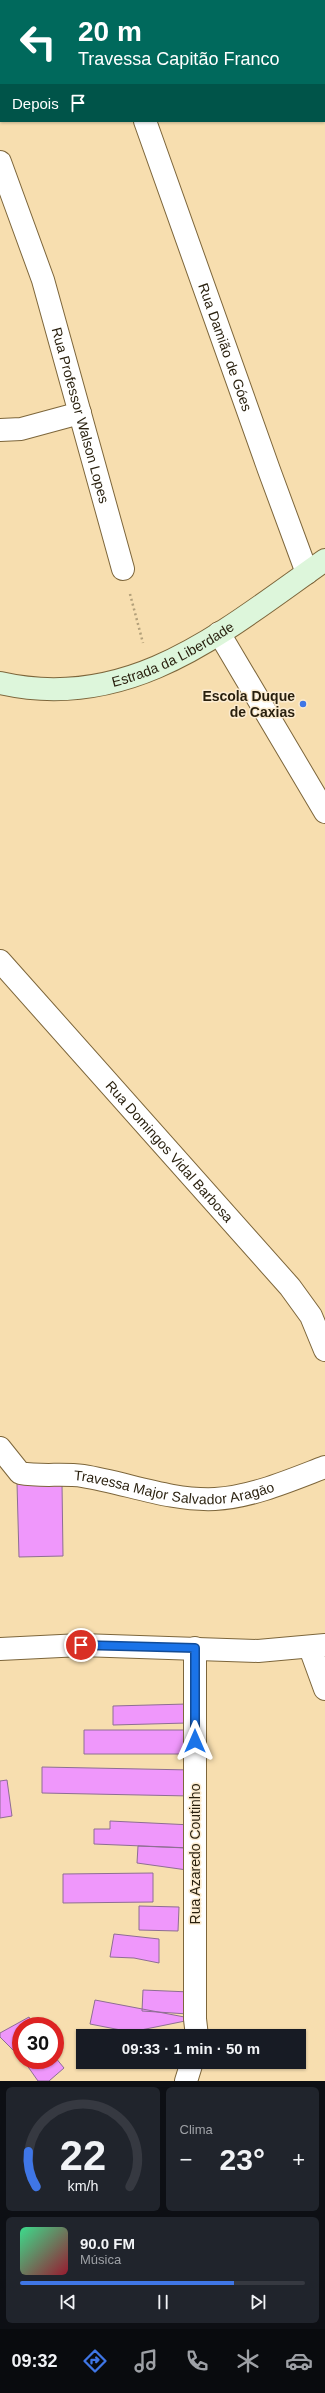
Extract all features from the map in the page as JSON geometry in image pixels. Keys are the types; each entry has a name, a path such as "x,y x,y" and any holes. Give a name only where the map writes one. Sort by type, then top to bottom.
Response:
{"main road":[{"name":"Estrada da Liberdade","path":"0,683 38,689 73,688 113,683 150,671 184,656 325,560"}],"street":[{"name":"Rua Damião de Góes","path":"145,122 269,470 307,572"},
{"name":"Rua Professor Walson Lopes","path":"0,162 43,280 123,569"},
{"path":"0,430 21,428 80,412"},
{"path":"219,633 325,812"},
{"name":"Rua Domingos Vidal Barbosa","path":"0,962 262,1255 318,1309 325,1350"},
{"name":"Travessa Major Salvador Aragāo","path":"0,1448 20,1473 38,1477 72,1475 167,1495 215,1499 270,1488 325,1468"},
{"path":"0,1649 81,1645 258,1651 317,1647 325,1689"},
{"name":"Rua Azaredo Coutinho","path":"195,1648 196,2029"},
{"path":"186,2081 190,2069"}],"path":[{"path":"123,569 150,671"}],"building":[{"path":"17,1483 62,1483 63,1556 19,1557"},
{"path":"187,1704 187,1723 113,1725 113,1706"},
{"path":"84,1730 188,1730 187,1754 84,1754"},
{"path":"42,1767 191,1770 190,1796 42,1793"},
{"path":"7,1780 12,1816 0,1818 0,1781"},
{"path":"110,1821 192,1825 191,1848 94,1844 94,1829 110,1829"},
{"path":"138,1846 187,1848 187,1870 137,1863"},
{"path":"153,1873 153,1902 63,1903 63,1874"},
{"path":"139,1906 179,1907 178,1931 139,1930"},
{"path":"114,1934 159,1939 159,1963 134,1958 110,1957"},
{"path":"143,1990 190,1992 188,2014 142,2011"},
{"path":"95,2000 195,2019 146,2029 116,2029 90,2024"},
{"path":"12,2026 12,2049 0,2037 0,2033"},
{"path":"30,2069 63,2069 49,2081 38,2081"}],"place":[{"name":"Escola Duque de Caxias","path":"303,704"}],"route":[{"path":"81,1645 195,1648 195,1741"}]}
